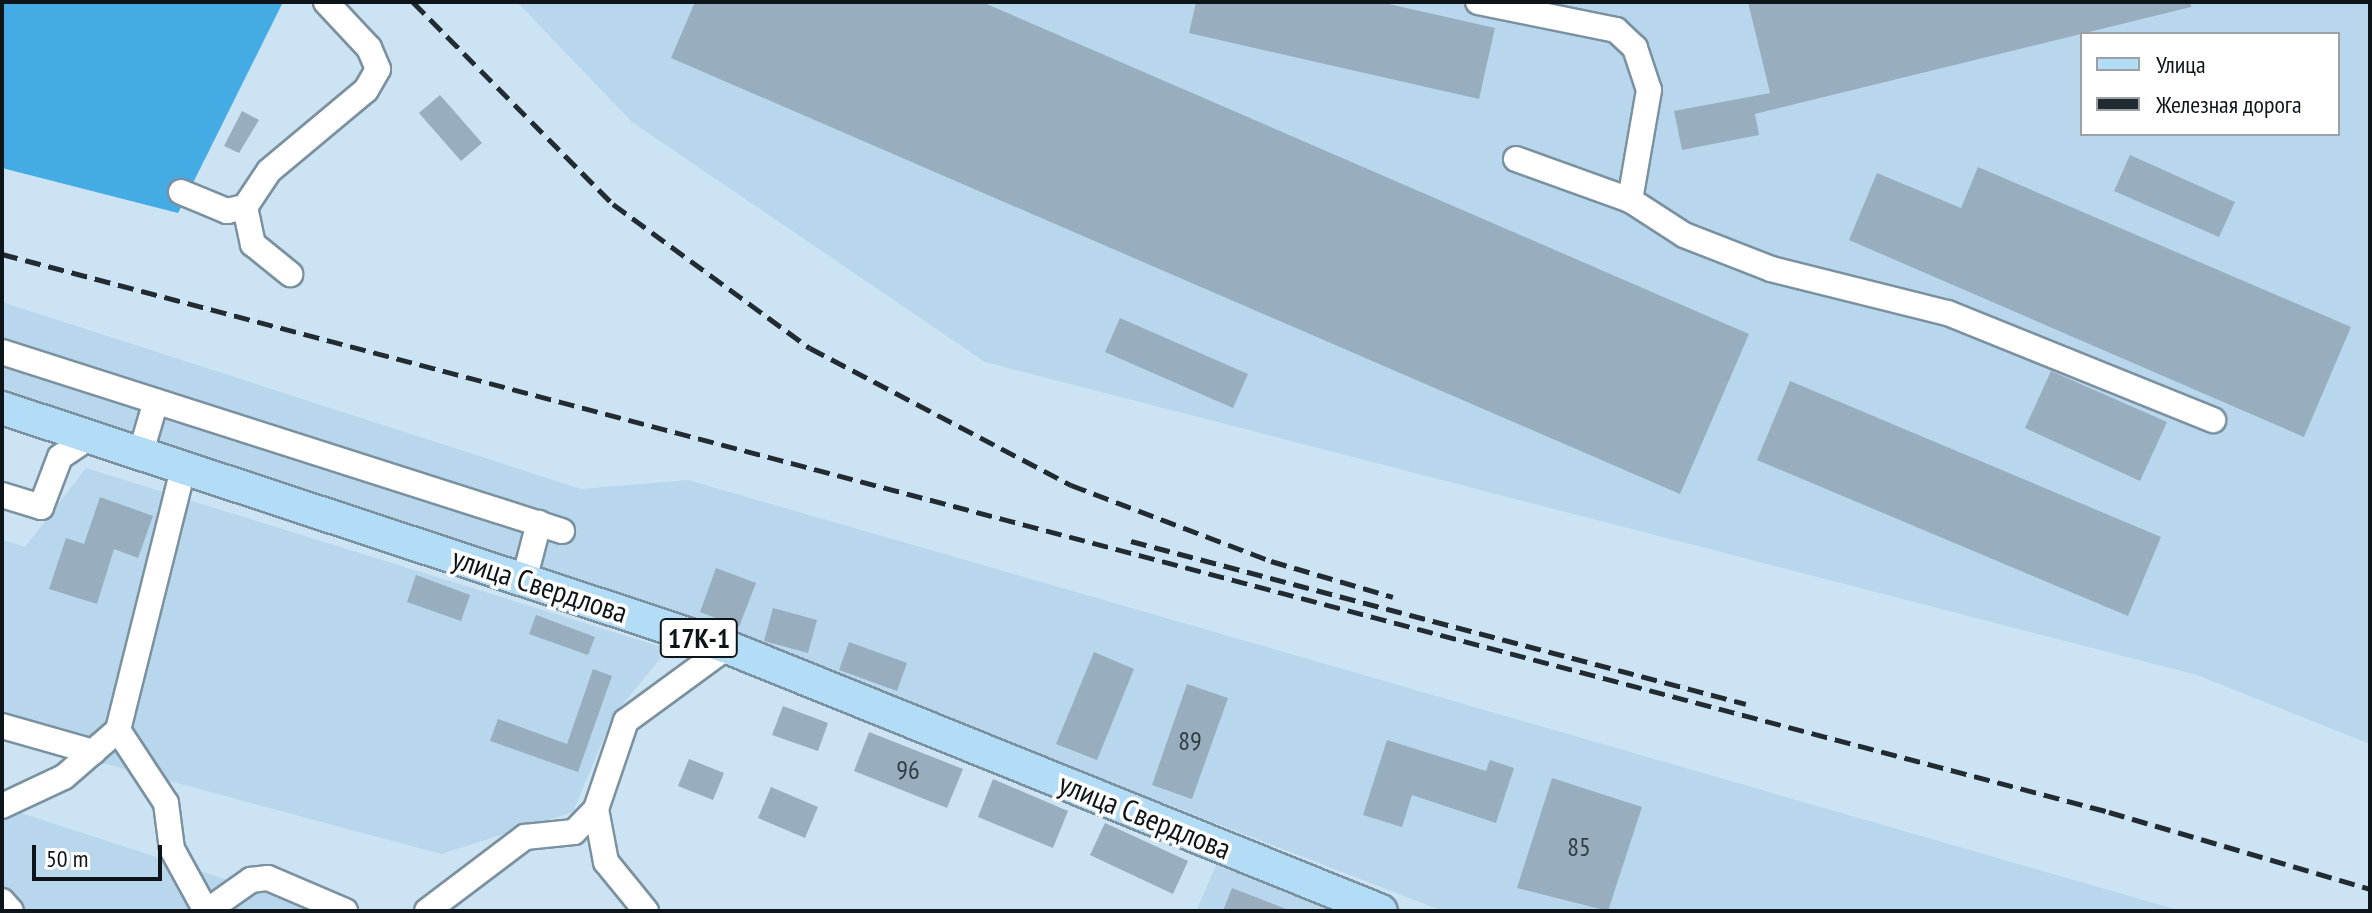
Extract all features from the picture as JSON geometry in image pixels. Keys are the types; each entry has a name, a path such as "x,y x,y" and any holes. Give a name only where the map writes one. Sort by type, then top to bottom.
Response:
{"main road":[{"name":"улица Свердлова","path":"2,408 727,647 1381,911"}],"street":[{"path":"181,192 227,211 245,207 269,171 340,118 378,69 326,2"},
{"path":"1478,2 1616,30 1635,48 1649,90 1630,200"},
{"path":"1516,159 1630,200 1684,235 1771,269 1948,313 2213,420"},
{"path":"245,207 253,244 290,274"},
{"path":"2,352 562,531"},
{"path":"141,452 156,401"},
{"path":"2,495 41,507 60,457 91,436"},
{"path":"2,806 64,777 118,730 184,466"},
{"path":"524,580 539,523"},
{"path":"427,911 525,837 574,832 596,809 626,721 727,647"},
{"path":"2,726 93,752"},
{"path":"118,730 166,803 172,849 207,911 251,880 268,878 345,911"},
{"path":"596,809 606,862 646,911"},
{"path":"2,901 11,911"}],"shaded area":[{"path":"2,2 283,2 178,213 2,168"},
{"path":"517,2 2370,2 2370,744 2197,675 985,362 632,122"},
{"path":"2,302 581,489 688,480 2181,911 1443,911 648,604 2,396"},
{"path":"86,468 668,649 613,716 573,812 441,854 2,736 2,540 25,547"},
{"path":"2,807 324,911 2,911"},
{"path":"1218,861 1336,911 1196,911"}],"building":[{"path":"695,2 982,2 1749,334 1680,494 671,58"},
{"path":"1196,2 1380,2 1495,28 1479,99 1189,33"},
{"path":"1748,2 2191,2 2191,7 1755,114 1759,135 1682,150 1674,111 1770,93"},
{"path":"440,95 482,143 461,161 419,113"},
{"path":"242,111 259,120 239,153 224,146"},
{"path":"2130,155 2235,202 2219,237 2114,191"},
{"path":"1978,167 2351,327 2304,437 1849,240 1877,173 1961,208"},
{"path":"1120,318 1248,374 1233,408 1105,352"},
{"path":"2051,371 2167,422 2140,481 2025,428"},
{"path":"1790,381 2161,537 2128,616 1757,460"},
{"path":"100,497 153,516 138,558 114,549 97,604 49,589 66,538 84,544"},
{"path":"716,568 756,583 739,627 700,612"},
{"path":"416,575 470,595 461,621 407,602"},
{"path":"773,608 817,620 808,653 764,641"},
{"path":"536,615 595,637 588,655 529,634"},
{"path":"849,642 907,663 897,691 839,670"},
{"path":"1094,652 1134,669 1097,760 1056,744"},
{"path":"593,669 612,676 578,772 490,741 498,719 567,744"},
{"path":"1187,684 1228,698 1192,799 1152,785"},
{"path":"783,706 828,723 818,751 772,735"},
{"path":"869,732 963,769 947,808 854,771"},
{"path":"1387,740 1486,771 1490,760 1514,768 1496,823 1412,795 1402,827 1363,815"},
{"path":"689,759 724,773 713,800 678,786"},
{"path":"1552,778 1642,807 1608,911 1517,888"},
{"path":"993,779 1068,811 1053,848 978,817"},
{"path":"771,787 818,807 805,838 758,818"},
{"path":"1105,823 1188,861 1173,894 1090,855"},
{"path":"1232,888 1289,910 1289,911 1223,911"}],"railway":[{"path":"413,2 613,204 810,348 1071,485 1271,561 1393,597"},
{"path":"2,254 2109,812 2370,889"},
{"path":"1131,541 1746,704"}]}
